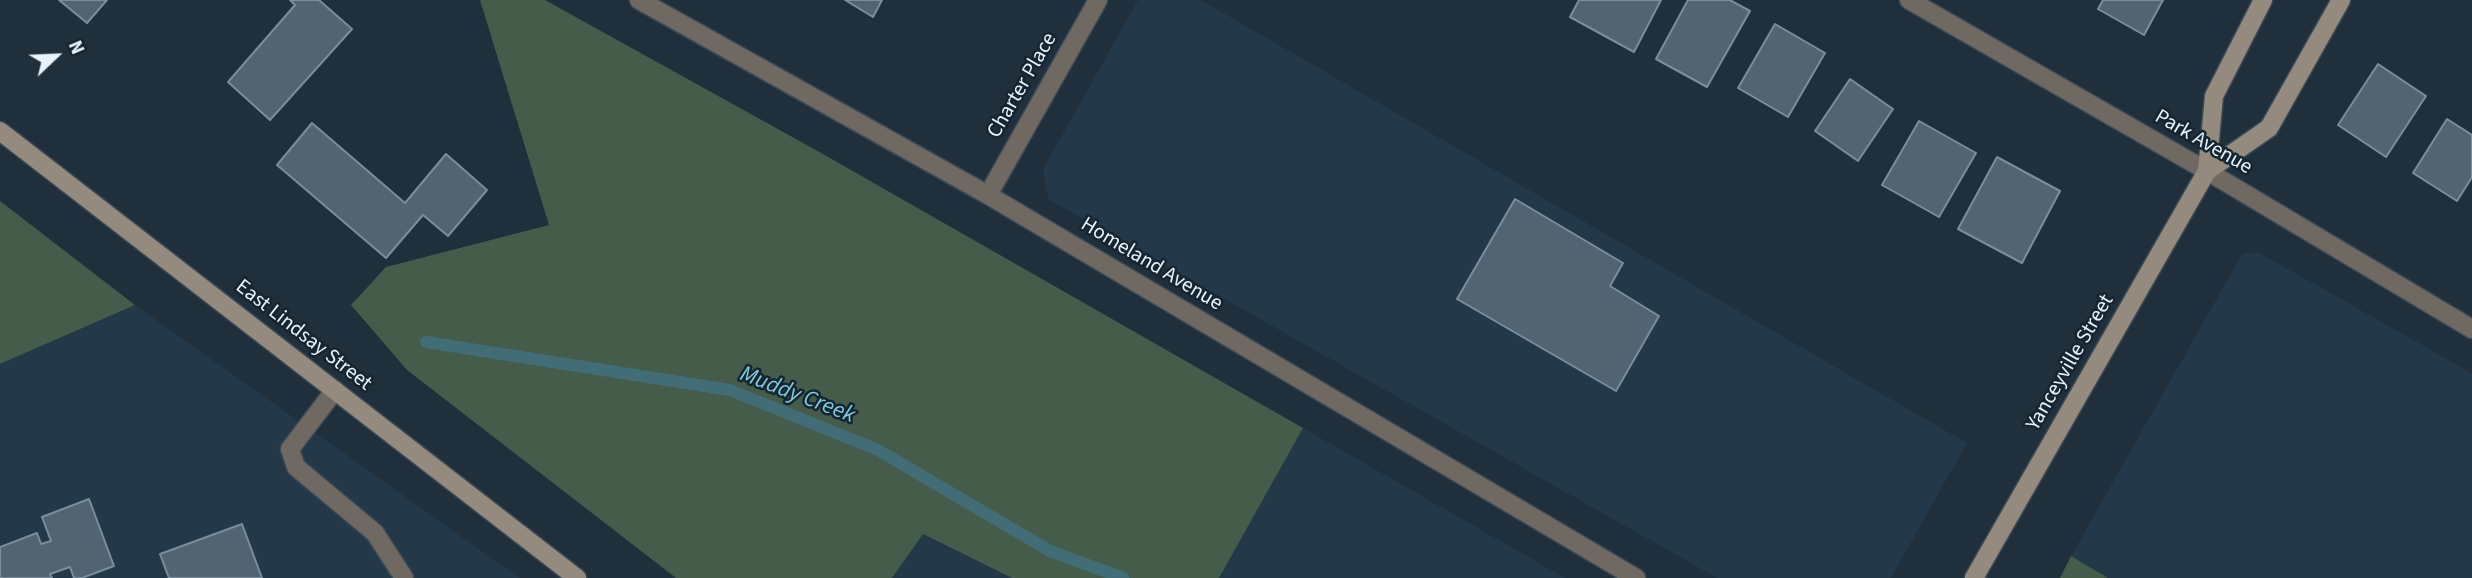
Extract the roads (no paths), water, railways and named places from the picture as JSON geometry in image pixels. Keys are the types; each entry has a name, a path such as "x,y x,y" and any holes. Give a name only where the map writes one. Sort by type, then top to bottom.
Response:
{"street":[{"name":"Homeland Avenue","path":"639,0 988,195 1636,578"},
{"name":"Charter Place","path":"988,195 1098,0"},
{"name":"Park Avenue","path":"1909,0 2207,171 2430,307 2472,329"},
{"name":"Yanceyville Street","path":"1974,578 2207,171 2214,96 2263,0"},
{"name":"Yanceyville Street","path":"2207,171 2269,128 2342,0"},
{"name":"East Lindsay Street","path":"0,131 577,578"},
{"path":"335,390 290,449 296,467 375,533 404,578"}],"waterway":[{"name":"Muddy Creek","path":"426,342 730,390 878,450 1050,551 1123,578"}]}
